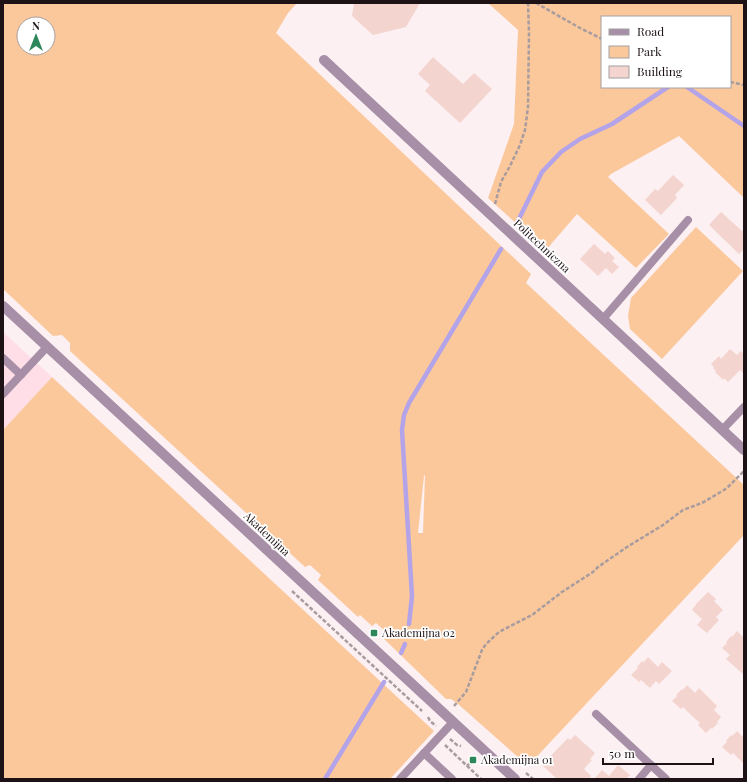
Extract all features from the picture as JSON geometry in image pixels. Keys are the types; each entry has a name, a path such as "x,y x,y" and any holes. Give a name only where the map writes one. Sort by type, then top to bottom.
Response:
{"street":[{"name":"Politechniczna","path":"324,60 744,450"},
{"name":"Akademijna","path":"3,306 515,779"}],"lane":[{"path":"603,319 688,220"},
{"path":"3,394 47,347"},
{"path":"3,358 21,375"},
{"path":"723,429 744,407"},
{"path":"596,714 666,779"},
{"path":"400,779 453,722"},
{"path":"424,753 452,779"},
{"path":"639,779 651,765"}],"path":[{"path":"494,219 494,209 501,182 520,145 525,130 528,100 528,3"},
{"path":"536,3 601,38"},
{"path":"731,82 744,84"},
{"path":"454,706 466,692 483,647 499,632 532,615 562,592 683,510 702,503 728,488 744,471"},
{"path":"437,738 481,779"}],"shaded area":[{"path":"3,332 52,377 3,430"}],"green space":[{"path":"3,3 297,3 288,13 276,33 531,274 526,283 744,485 744,535 528,766 458,704 451,699 446,699 382,637 386,632 376,623 372,626 360,615 358,617 318,580 321,575 310,565 305,567 70,351 70,343 62,335 53,336 3,289","holes":["425,475 423,533 418,533"]},
{"path":"488,3 744,3 744,198 679,136 611,174 608,177 669,234 636,268 577,214 546,250 488,198 514,124 518,30"},
{"path":"696,227 743,271 662,359 630,329 628,316 631,298"},
{"path":"52,377 434,731 390,779 3,779 3,430"}],"building":[{"path":"354,3 420,3 406,27 373,35 352,16"},
{"path":"433,57 463,84 474,73 492,89 460,123 425,91 430,85 418,74"},
{"path":"673,175 684,185 675,195 677,198 661,215 645,200 655,189 658,191"},
{"path":"721,212 742,231 744,229 744,249 739,254 709,225"},
{"path":"594,244 605,254 608,251 615,258 612,261 619,267 612,274 606,268 598,276 580,259"},
{"path":"730,349 737,355 741,351 744,354 744,374 740,370 728,382 724,378 723,380 715,372 714,367 711,364 719,356 721,359"},
{"path":"708,592 716,599 714,601 723,610 716,617 719,620 707,633 697,625 702,619 692,610"},
{"path":"737,631 744,638 744,675 726,659 730,655 722,648"},
{"path":"648,657 658,667 662,662 672,671 659,684 656,681 650,688 641,680 639,682 631,675 642,661 644,662"},
{"path":"687,685 695,693 699,688 717,706 714,710 721,717 717,722 718,723 706,733 698,725 700,723 683,707 681,709 672,701"},
{"path":"737,731 744,738 744,764 733,753 731,755 722,747 731,735 732,736"},
{"path":"575,735 595,753 590,759 592,760 584,769 591,776 591,779 557,779 542,765 568,738 570,740"},
{"path":"618,765 630,775 626,779 594,779 602,770 609,776"}],"waterway":[{"path":"517,223 542,172 561,152 580,139 612,124 666,88"},
{"path":"688,88 744,126"},
{"path":"409,624 412,596 402,430 404,415 409,403 501,249"},
{"path":"401,653 405,644"},
{"path":"325,779 384,682"}],"place":[{"name":"Akademijna 02","path":"374,633"},
{"name":"Akademijna 01","path":"473,760"}]}
